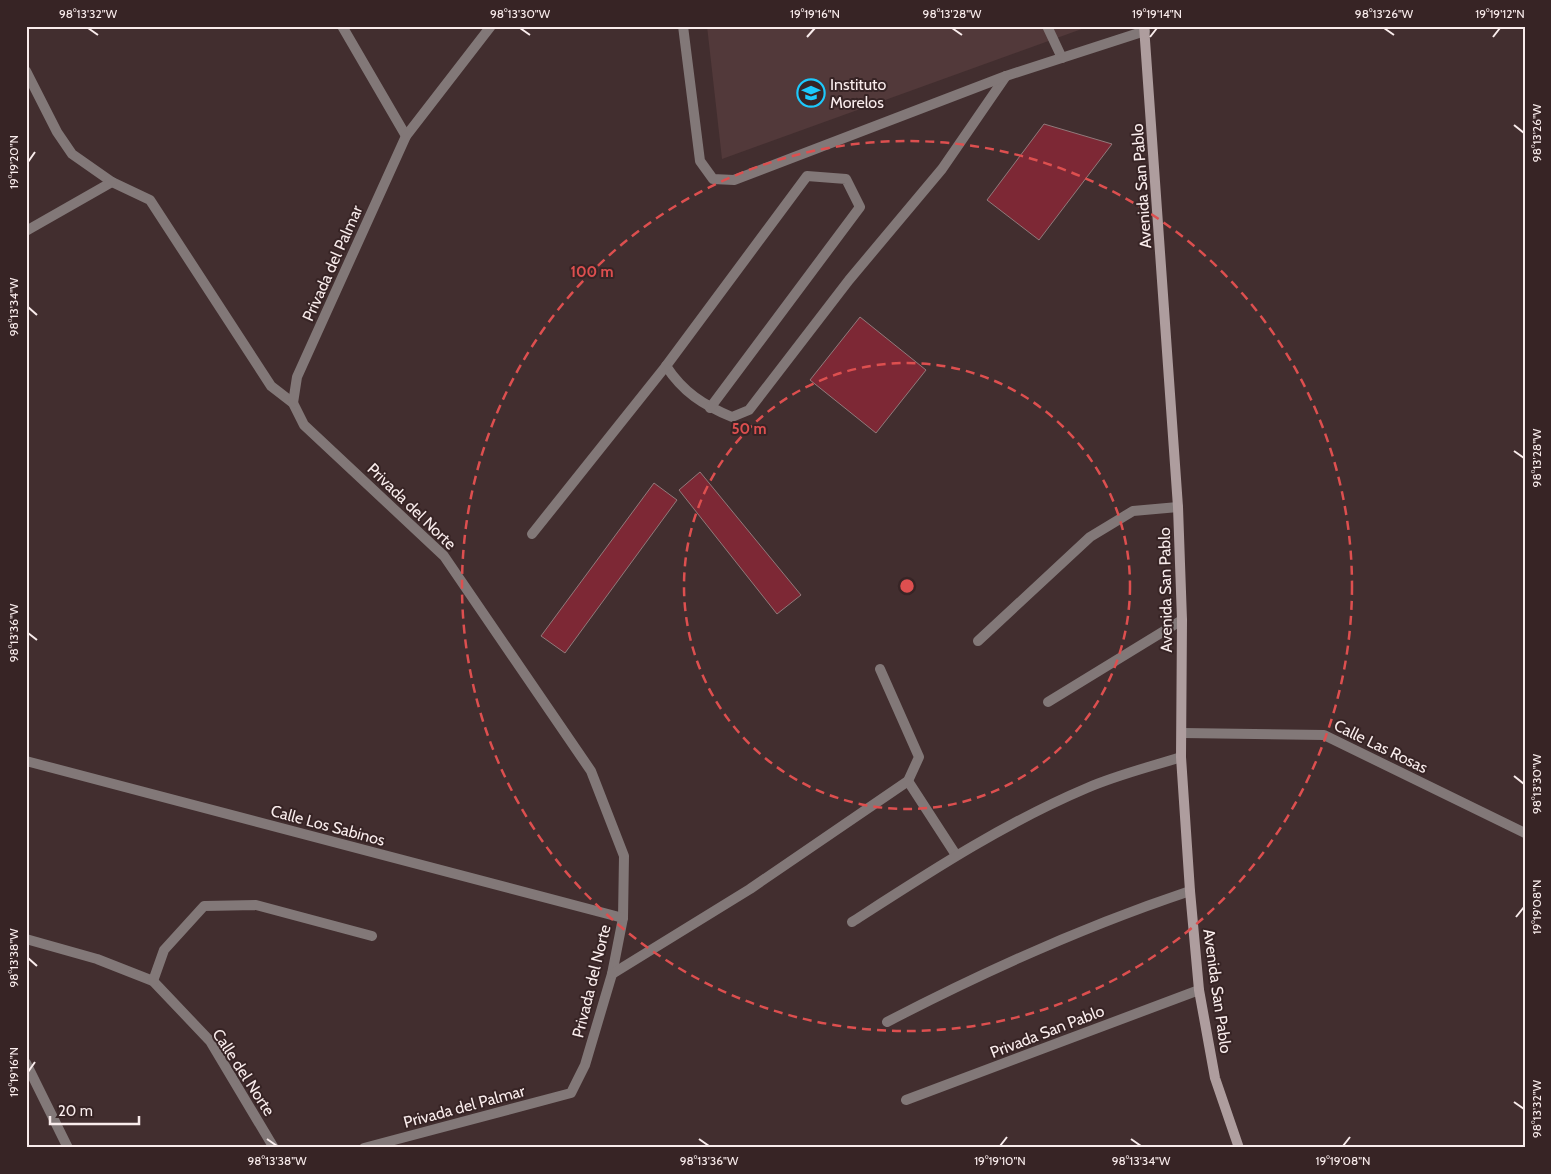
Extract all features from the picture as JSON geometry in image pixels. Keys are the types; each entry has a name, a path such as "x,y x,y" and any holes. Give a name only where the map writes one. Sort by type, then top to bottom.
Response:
{"street":[{"path":"342,26 406,136 491,26"},
{"path":"683,26 700,161 713,179 734,180 1006,76 1144,29"},
{"path":"1047,26 1062,58"},
{"name":"Avenida San Pablo","path":"1144,29 1178,507 1182,620 1182,757 1190,891 1199,990 1215,1078 1239,1148"},
{"name":"Privada del Norte","path":"26,71 58,132 72,154 112,182 150,200 271,386 293,403 304,425 444,556 591,771 624,856 622,918 612,974 584,1065 571,1092"},
{"path":"666,366 678,384 710,408 732,417 749,410 849,280 942,169 1006,76"},
{"name":"Privada del Palmar","path":"293,403 297,377 406,136"},
{"path":"532,534 666,366 807,176 846,179 860,207 710,408"},
{"path":"26,231 112,182"},
{"path":"978,641 1090,537 1133,511 1178,507"},
{"path":"1048,702 1182,620"},
{"path":"612,974 750,890 908,781 919,758 880,669"},
{"name":"Calle Las Rosas","path":"1183,733 1324,734 1525,833"},
{"path":"852,922 956,855 1088,788 1182,757"},
{"name":"Calle Los Sabinos","path":"26,761 622,918"},
{"path":"908,781 956,855"},
{"path":"887,1022 1037,948 1118,916 1190,891"},
{"path":"153,981 164,950 204,906 256,905 372,936"},
{"name":"Calle del Norte","path":"26,940 97,959 153,981 210,1041 274,1148"},
{"name":"Privada San Pablo","path":"906,1100 1199,990"},
{"path":"26,1063 68,1148"},
{"name":"Privada del Palmar","path":"364,1148 571,1092"}],"shaded area":[{"name":"Instituto Morelos","path":"707,26 1090,26 722,159"}],"building":[{"path":"1044,124 1112,144 1039,240 987,200"},
{"path":"860,317 926,370 876,433 810,380"},
{"path":"700,472 801,595 777,614 679,490"},
{"path":"654,483 677,500 565,653 541,636"}],"place":[{"name":"Instituto Morelos","path":"811,93"}]}
